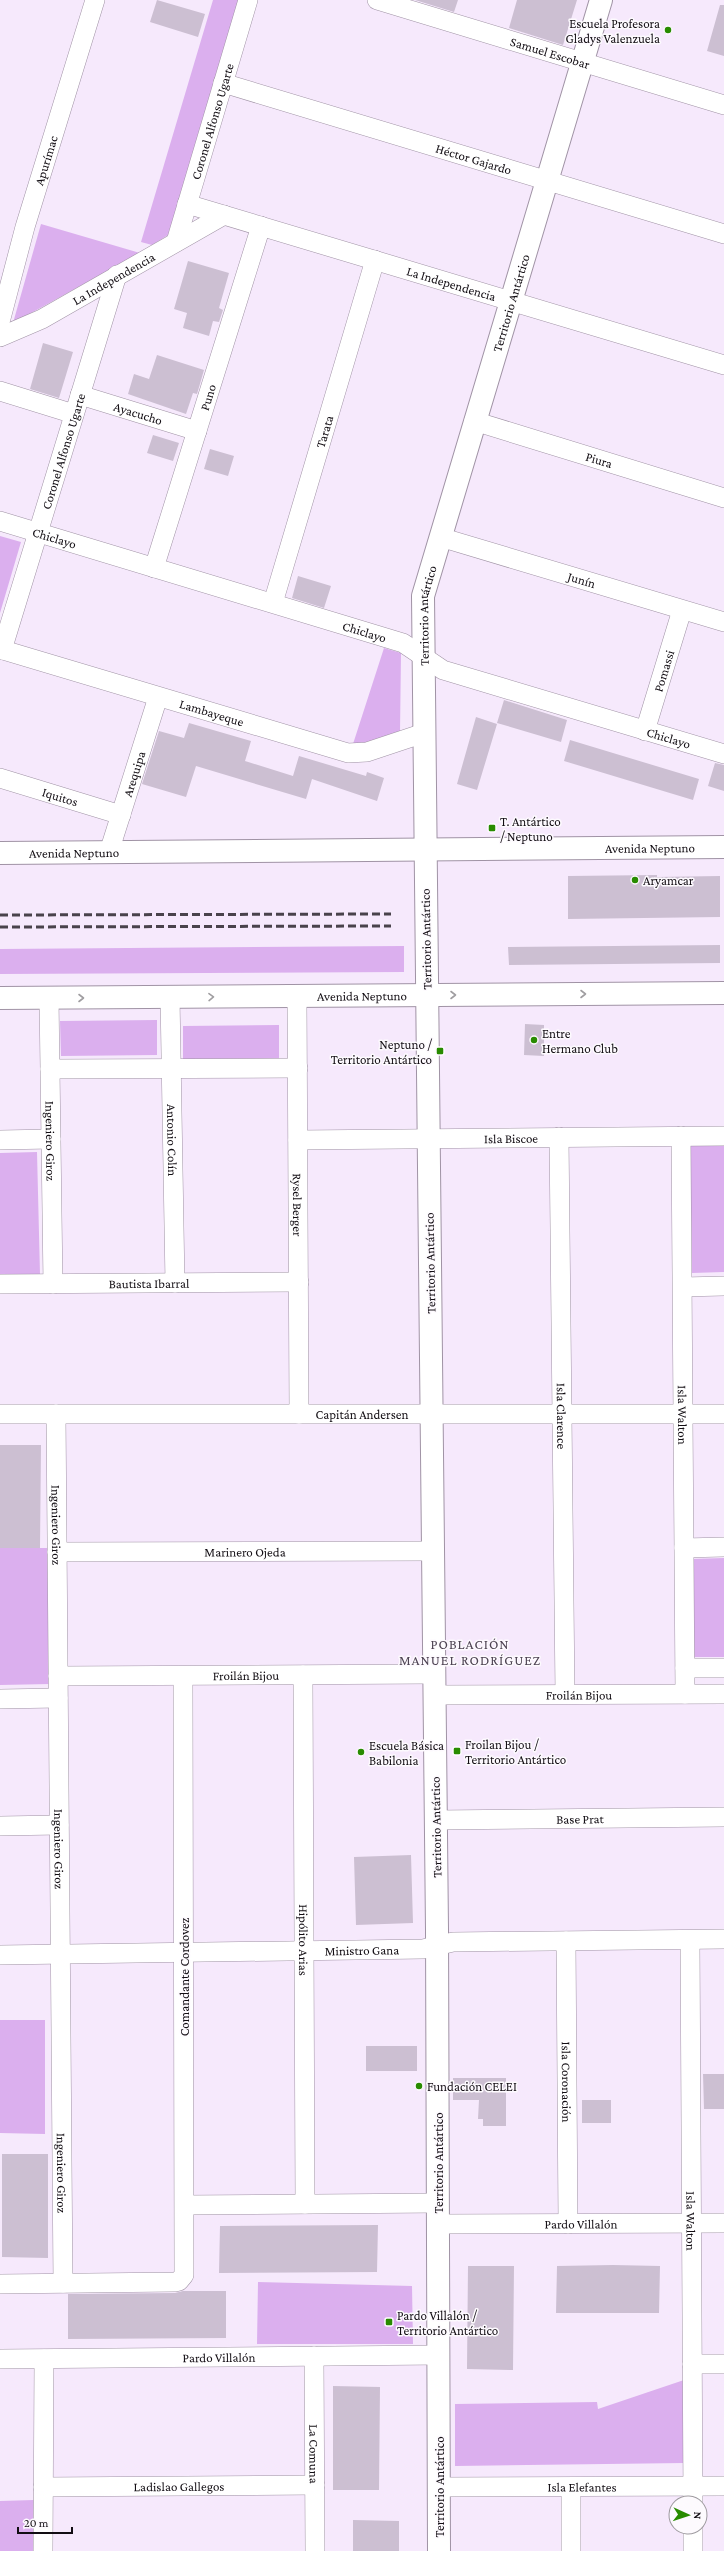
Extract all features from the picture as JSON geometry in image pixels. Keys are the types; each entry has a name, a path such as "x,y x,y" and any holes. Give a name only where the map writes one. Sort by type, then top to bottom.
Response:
{"street":[{"name":"Apurímac","path":"0,322 25,228 95,0"},
{"name":"Coronel Alfonso Ugarte","path":"176,242 248,0"},
{"name":"Samuel Escobar","path":"377,0 724,105"},
{"name":"Territorio Antártico","path":"440,2551 436,1820 423,656 424,596 474,421 600,0"},
{"name":"Héctor Gajardo","path":"224,83 724,234"},
{"name":"La Independencia","path":"187,204 724,365"},
{"name":"La Independencia","path":"0,337 42,319 224,215"},
{"name":"Puno","path":"154,568 261,226"},
{"name":"Tarata","path":"273,603 375,260"},
{"name":"Coronel Alfonso Ugarte","path":"1,650 117,275"},
{"path":"0,391 74,414"},
{"name":"Ayacucho","path":"80,395 197,431"},
{"name":"Piura","path":"474,421 724,498"},
{"name":"Chiclayo","path":"0,521 403,643 443,670 724,754"},
{"name":"Junín","path":"440,537 724,622"},
{"name":"Pomassi","path":"645,731 682,610"},
{"name":"Lambayeque","path":"1,650 348,753 367,752 424,733"},
{"name":"Arequipa","path":"109,852 158,697"},
{"name":"Iquitos","path":"0,778 121,815"},
{"name":"Avenida Neptuno","path":"0,853 724,847"},
{"name":"Avenida Neptuno","path":"0,998 724,993"},
{"name":"Rysel Berger","path":"297,996 299,1414"},
{"name":"Antonio Colín","path":"170,997 175,1283"},
{"name":"Ingeniero Giroz","path":"49,998 53,1284"},
{"path":"50,1069 298,1068"},
{"name":"Isla Walton","path":"681,1136 685,1694"},
{"name":"Isla Biscoe","path":"298,1140 724,1136"},
{"name":"Isla Clarence","path":"559,1138 565,1694"},
{"path":"0,1140 50,1140"},
{"name":"Bautista Ibarral","path":"0,1284 299,1282"},
{"path":"683,1287 724,1286"},
{"name":"Capitán Andersen","path":"0,1414 724,1414"},
{"name":"Ingeniero Giroz","path":"56,1414 62,2283"},
{"path":"684,1548 724,1547"},
{"name":"Marinero Ojeda","path":"57,1552 433,1551"},
{"path":"685,1668 724,1668"},
{"name":"Froilán Bijou","path":"58,1676 303,1675 565,1694 724,1694"},
{"name":"Hipólito Arias","path":"303,1675 305,2204"},
{"name":"Comandante Cordovez","path":"62,2283 175,2282 182,2278 185,2271 183,1676"},
{"path":"0,1699 58,1698"},
{"name":"Base Prat","path":"436,1820 724,1817"},
{"path":"0,1826 59,1825"},
{"name":"Isla Walton","path":"690,1940 693,2494"},
{"name":"Ministro Gana","path":"0,1955 423,1949 453,1942 724,1940"},
{"name":"Isla Coronación","path":"566,1941 568,2224"},
{"name":"Pardo Villalón","path":"185,2205 305,2204 568,2224 724,2223"},
{"path":"0,2284 62,2283"},
{"name":"Pardo Villalón","path":"0,2359 439,2355"},
{"name":"La Comuna","path":"314,2356 315,2551"},
{"path":"43,2551 44,2359"},
{"path":"692,2364 724,2364"},
{"name":"Ladislao Gallegos","path":"43,2487 314,2485"},
{"path":"571,2486 571,2551"},
{"name":"Isla Elefantes","path":"439,2487 571,2486 693,2494 724,2486"},
{"path":"693,2535 693,2551"}],"shaded area":[{"path":"213,0 244,0 173,232 152,245 141,242"},
{"path":"41,224 140,253 13,323"},
{"path":"0,536 21,542 0,613"},
{"path":"384,648 401,653 400,732 359,745 353,744"},
{"path":"404,946 404,972 0,974 0,949"},
{"path":"157,1020 157,1055 61,1056 60,1021"},
{"path":"279,1025 279,1060 183,1062 183,1026"},
{"path":"690,1142 724,1143 724,1272 692,1273"},
{"path":"37,1152 40,1274 0,1275 0,1153"},
{"path":"0,1548 49,1548 50,1684 0,1685"},
{"path":"724,1558 724,1657 693,1657 691,1559"},
{"path":"0,2020 45,2020 45,2134 0,2133"},
{"path":"258,2282 412,2286 413,2344 257,2344"},
{"path":"684,2380 684,2463 455,2466 455,2404 597,2402 598,2409"},
{"path":"34,2500 35,2551 0,2551 0,2501"}],"building":[{"path":"157,0 205,14 198,37 150,22"},
{"path":"415,0 458,0 454,12"},
{"path":"517,0 577,0 563,45 509,28"},
{"path":"720,5 724,5 724,56 707,51"},
{"path":"188,261 229,273 219,308 223,310 219,322 213,321 209,336 183,328 187,313 174,309"},
{"path":"43,343 73,352 59,398 30,389"},
{"path":"157,355 204,370 197,394 193,393 186,414 128,394 134,374 149,379"},
{"path":"153,435 179,443 173,461 147,453"},
{"path":"210,449 234,456 228,476 204,469"},
{"path":"298,576 331,586 324,608 292,598"},
{"path":"504,700 567,720 561,742 497,723"},
{"path":"476,717 497,724 477,790 457,784"},
{"path":"189,723 251,741 245,761 293,776 299,756 366,776 367,772 384,778 377,801 312,779 306,799 196,766 186,797 142,784 159,731 184,738"},
{"path":"570,740 699,779 693,800 564,761"},
{"path":"715,763 724,765 724,791 708,786"},
{"path":"657,875 657,877 720,876 720,917 568,919 568,876"},
{"path":"720,945 720,963 509,965 508,947"},
{"name":"Entre Hermano Club","path":"525,1024 544,1025 544,1056 524,1055"},
{"path":"0,1445 41,1445 40,1548 0,1548"},
{"path":"411,1855 413,1923 356,1925 354,1857"},
{"path":"366,2046 417,2046 417,2071 366,2071"},
{"path":"703,2074 724,2074 724,2109 704,2109"},
{"path":"453,2078 506,2078 506,2126 483,2126 483,2119 478,2119 479,2100 453,2100"},
{"path":"582,2100 611,2100 611,2123 582,2123"},
{"path":"2,2154 48,2154 48,2258 2,2257"},
{"path":"378,2225 377,2272 219,2273 220,2226"},
{"path":"468,2266 514,2266 513,2370 467,2369"},
{"path":"557,2266 660,2266 659,2313 556,2313"},
{"path":"183,2291 226,2291 226,2338 68,2339 68,2294 175,2293"},
{"path":"333,2386 380,2387 379,2490 333,2490"},
{"path":"353,2520 399,2521 399,2551 353,2551"}],"railway":[{"path":"0,915 391,914"},
{"path":"0,927 391,926"}],"place":[{"name":"Escuela Profesora Gladys Valenzuela","path":"668,30"},
{"name":"T. Antártico / Neptuno","path":"492,828"},
{"name":"Aryamcar","path":"635,880"},
{"name":"Entre Hermano Club","path":"534,1040"},
{"name":"Neptuno / Territorio Antártico","path":"440,1051"},
{"name":"Froilan Bijou / Territorio Antártico","path":"457,1751"},
{"name":"Escuela Básica Babilonia","path":"361,1752"},
{"name":"Fundación CELEI","path":"419,2086"},
{"name":"Pardo Villalón / Territorio Antártico","path":"389,2322"}],"district":[{"name":"POBLACIÓN MANUEL RODRÍGUEZ","path":"470,1652"}]}
